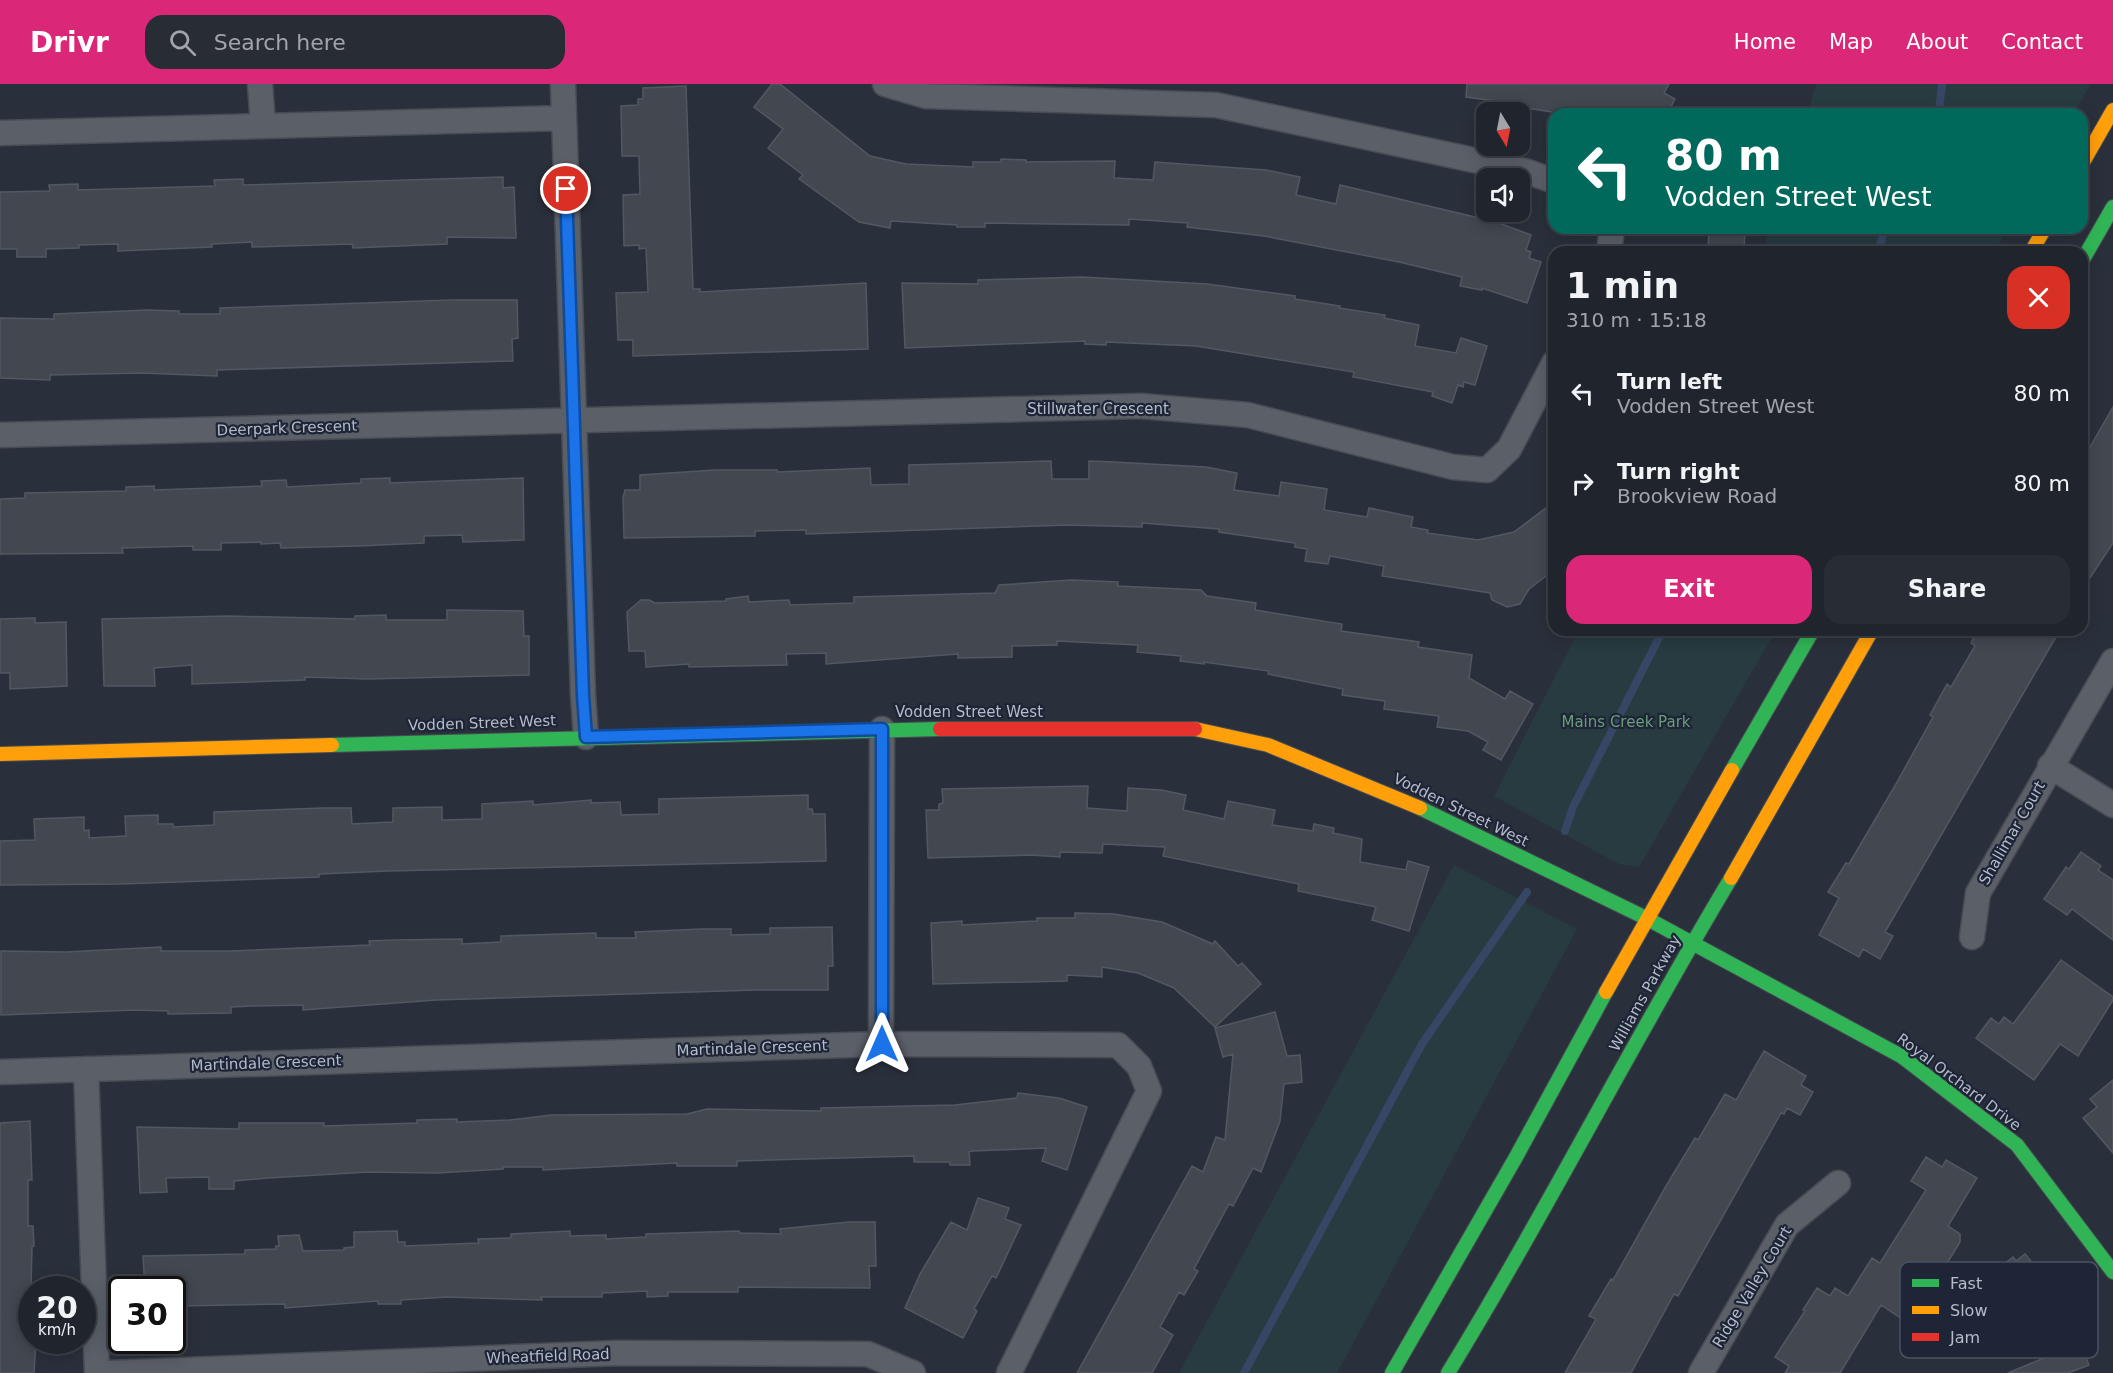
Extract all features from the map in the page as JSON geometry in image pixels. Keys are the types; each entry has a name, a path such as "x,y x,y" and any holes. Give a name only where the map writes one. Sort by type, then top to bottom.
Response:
{"street":[{"path":"260,84 263,125"},
{"path":"562,84 586,737"},
{"path":"885,84 926,96 1217,94 1525,171 1548,179"},
{"path":"2088,154 2113,110"},
{"path":"0,133 564,118"},
{"path":"2088,251 2113,207"},
{"name":"Stillwater Crescent","path":"574,420 1141,406 1248,415 1453,467 1487,470 1509,449 1548,374"},
{"name":"Deerpark Crescent","path":"0,435 574,420"},
{"path":"1392,1373 1516,1157 1646,918 1810,636"},
{"name":"Williams Parkway","path":"1448,1373 1508,1275 1692,943 1764,824 1869,636"},
{"name":"Shallimar Court","path":"1972,937 1978,893 2113,661"},
{"path":"882,729 882,1044"},
{"name":"Vodden Street West","path":"0,754 882,729 1197,729 1268,745 1386,792 1646,918"},
{"path":"2050,766 2113,805"},
{"name":"Royal Orchard Drive","path":"1646,918 1901,1056 2017,1145 2113,1272"},
{"name":"Martindale Crescent","path":"0,1072 882,1044 1118,1045 1139,1066 1149,1091 1009,1373"},
{"path":"86,1069 97,1373"},
{"name":"Ridge Valley Court","path":"1701,1373 1787,1225 1838,1183"},
{"name":"Wheatfield Road","path":"108,1373 641,1353 868,1354 913,1373"}],"green space":[{"path":"1816,84 2091,84 2077,108 1809,108"},
{"path":"1768,234 2004,234 1998,246 1764,246"},
{"name":"Mains Creek Park","path":"1576,636 1773,636 1639,867 1619,864 1494,796"},
{"path":"1454,865 1577,929 1337,1373 1179,1373"}],"building":[{"path":"772,84 780,84 870,156 906,164 973,167 973,162 1001,162 1001,159 1026,160 1026,162 1115,161 1114,178 1153,180 1155,162 1266,170 1300,177 1296,195 1336,204 1340,185 1476,217 1476,222 1496,222 1531,235 1526,250 1531,252 1529,258 1541,262 1527,303 1482,288 1482,290 1460,286 1462,277 1399,262 1264,236 1187,227 1188,223 1129,219 1129,225 985,223 985,227 957,227 957,225 891,221 890,228 859,222 799,179 803,175 768,148 783,129 754,107"},
{"path":"1467,84 1669,84 1664,93 1675,99 1670,108 1548,108 1548,111 1530,108 1530,102 1504,102 1466,97"},
{"path":"686,86 693,289 700,289 700,292 866,283 868,349 633,356 633,340 618,340 616,293 648,292 646,248 639,249 639,245 624,246 623,195 640,194 639,156 622,156 621,106 638,105 638,99 643,99 643,88"},
{"path":"503,177 503,188 514,187 516,238 447,237 447,244 353,248 352,244 252,247 252,242 212,244 212,247 118,251 118,244 79,245 79,248 46,249 46,257 17,257 17,249 0,249 0,192 50,191 49,185 78,184 78,190 215,186 214,180 243,179 243,185"},
{"path":"1709,234 1745,234 1744,246 1708,246"},
{"path":"1082,277 1207,284 1295,296 1295,299 1385,315 1384,318 1419,325 1415,346 1456,353 1461,338 1487,346 1475,385 1464,382 1463,387 1458,385 1452,403 1432,396 1433,392 1353,377 1354,372 1196,346 1106,342 1106,345 1085,344 1085,341 905,348 902,283 978,284 978,280"},
{"path":"517,300 518,338 512,339 513,361 217,370 217,376 141,373 50,375 50,380 0,378 0,318 54,319 54,314 148,310 179,311 179,314 220,314 220,308"},
{"path":"2113,407 2113,543 2088,581 2088,451"},
{"path":"1051,461 1052,479 1089,479 1089,461 1206,467 1237,473 1234,490 1279,496 1281,482 1327,489 1324,510 1367,517 1369,508 1413,517 1411,527 1428,530 1427,533 1478,540 1514,532 1548,506 1548,575 1529,589 1520,604 1507,607 1492,600 1490,593 1382,576 1384,566 1330,556 1328,564 1305,561 1307,549 1295,547 1295,543 1219,532 1219,529 1142,523 1142,527 1069,525 806,534 806,530 755,531 755,536 624,538 623,497 625,490 640,490 640,475 715,470 777,470 778,472 870,468 871,485 909,484 909,465"},
{"path":"390,478 390,483 523,478 524,540 463,542 462,535 424,536 424,543 358,546 281,548 280,543 261,544 261,542 221,543 221,550 193,550 193,546 122,548 123,553 0,554 0,499 25,498 25,493 126,491 126,487 154,486 154,490 262,486 261,481 286,480 287,487 361,483 361,479"},
{"path":"1072,580 1118,582 1118,586 1201,590 1207,596 1256,603 1255,610 1342,624 1341,631 1419,642 1418,647 1472,655 1469,678 1505,699 1510,691 1533,704 1501,760 1483,750 1488,742 1468,731 1437,727 1439,716 1384,709 1385,701 1342,695 1343,689 1268,674 1269,671 1180,661 1181,656 1137,652 1138,645 1057,641 1057,645 1012,646 1012,657 958,658 958,654 826,664 826,653 786,654 787,665 689,667 689,664 646,667 645,651 629,651 627,612 641,600 655,603 726,601 726,599 748,596 749,602 789,600 790,605 854,603 854,597 995,593 999,585"},
{"path":"447,610 523,611 524,636 529,636 529,675 368,679 305,677 305,680 192,684 192,665 154,668 155,686 104,686 102,619 229,616 355,619 355,616 386,615 386,620 447,620"},
{"path":"35,618 35,623 66,622 67,686 10,689 10,673 0,673 0,619"},
{"path":"1975,636 2057,636 1885,932 1893,936 1880,959 1863,949 1859,957 1819,935 1839,898 1828,892 1846,863 1849,864 1896,784 1933,717 1930,715 1947,684 1951,687 1975,646 1971,643"},
{"path":"1088,786 1087,808 1127,811 1128,788 1161,790 1186,795 1183,810 1224,819 1228,801 1275,810 1272,825 1313,831 1314,824 1334,828 1333,833 1362,839 1360,862 1406,870 1408,861 1429,867 1409,931 1372,920 1376,907 1298,891 1299,884 1163,856 1165,847 1103,844 1102,853 1060,852 1060,857 1031,855 928,858 926,810 939,810 939,804 943,803 942,789"},
{"path":"808,795 808,809 812,809 813,814 825,814 826,861 388,871 319,874 319,877 120,884 0,885 0,841 35,840 34,819 84,817 84,831 89,830 89,838 126,836 125,816 158,815 158,824 173,824 173,827 214,825 214,812 351,808 352,824 393,822 393,808 442,807 442,820 482,819 482,804 533,801 533,805 591,800 591,803 620,802 621,815 659,814 659,799"},
{"path":"2081,852 2101,866 2098,870 2113,880 2113,940 2072,909 2067,915 2044,899 2066,867 2069,869"},
{"path":"1075,913 1114,914 1162,922 1213,944 1215,941 1238,966 1242,963 1261,984 1215,1027 1174,988 1138,973 1102,967 1102,977 1067,975 1067,981 933,984 931,923 962,921 962,925 1037,921 1037,918 1075,918"},
{"path":"832,927 833,966 828,966 828,990 757,990 436,1000 303,1010 303,1005 253,1006 231,1007 231,1013 168,1014 168,1011 135,1010 1,1015 1,951 66,952 161,947 161,951 230,951 370,945 369,941 396,940 462,939 462,944 501,942 501,936 530,935 596,933 596,938 636,938 635,932 702,929 731,929 731,935 770,934 770,928"},
{"path":"2061,960 2113,997 2113,1000 2078,1056 2060,1044 2034,1080 1976,1038 1991,1018 1999,1024 2004,1017 2013,1024"},
{"path":"1275,1012 1287,1056 1300,1055 1302,1082 1284,1084 1280,1121 1261,1172 1253,1168 1233,1206 1229,1204 1194,1269 1198,1271 1184,1295 1179,1292 1160,1327 1173,1335 1152,1373 1077,1373 1192,1166 1203,1172 1216,1137 1225,1140 1233,1054 1223,1057 1215,1028"},
{"path":"1764,1051 1806,1076 1801,1085 1813,1092 1800,1115 1787,1108 1784,1114 1781,1113 1678,1296 1674,1294 1631,1373 1565,1373 1596,1319 1589,1316 1611,1279 1613,1280 1695,1138 1698,1140 1725,1094 1736,1100"},
{"path":"2113,1080 2113,1153 2083,1118 2097,1107 2090,1099"},
{"path":"1018,1093 1059,1098 1087,1107 1067,1170 1042,1161 1046,1148 972,1151 969,1152 970,1165 950,1165 950,1162 914,1162 914,1156 737,1161 737,1166 677,1166 677,1163 543,1170 543,1167 503,1167 503,1169 437,1173 368,1172 268,1178 234,1181 234,1189 209,1189 209,1177 166,1178 167,1192 140,1193 137,1127 239,1129 239,1123 324,1123 324,1126 417,1123 417,1120 457,1119 457,1122 510,1120 552,1115 687,1114 707,1109 821,1111 821,1108 955,1105 1017,1098"},
{"path":"30,1121 32,1180 28,1180 28,1226 33,1226 34,1246 32,1247 31,1276 18,1276 18,1354 35,1354 34,1373 0,1373 0,1123"},
{"path":"1926,1157 1942,1167 1946,1160 1977,1178 1948,1226 1960,1234 1960,1242 1948,1262 1900,1262 1900,1318 1881,1305 1840,1373 1785,1373 1789,1366 1775,1357 1817,1288 1830,1296 1835,1288 1848,1296 1872,1258 1880,1263 1926,1190 1911,1181"},
{"path":"978,1198 1009,1208 1005,1219 1021,1225 996,1278 992,1276 974,1309 977,1311 963,1338 905,1308 920,1274 951,1222 967,1230"},
{"path":"849,1222 875,1222 876,1266 869,1266 870,1288 738,1287 738,1292 668,1292 668,1296 647,1297 647,1291 602,1293 602,1297 541,1297 542,1300 447,1297 401,1300 401,1304 378,1304 378,1301 285,1308 285,1304 186,1306 186,1276 144,1276 143,1256 245,1254 245,1250 276,1249 276,1246 279,1246 278,1236 299,1235 303,1251 344,1250 344,1248 354,1247 354,1232 397,1231 398,1242 405,1242 405,1246 479,1243 478,1239 511,1238 511,1234 570,1231 570,1236 606,1235 606,1239 646,1237 646,1234 739,1231 740,1233 781,1234 780,1229"},
{"path":"2025,1254 2032,1262 2007,1262 2013,1257 2016,1261"},
{"path":"2044,1358 2086,1358 2089,1365 2068,1373 2008,1373"}],"waterway":[{"path":"1939,108 1942,84"},
{"path":"1880,246 1883,234"},
{"path":"1565,831 1573,807 1660,636"},
{"path":"1244,1373 1422,1044 1527,892"}],"traffic: fast":[{"path":"2088,251 2113,207"},
{"path":"1732,770 1810,636"},
{"path":"332,745 940,729"},
{"path":"1420,808 1646,918 1901,1056 2017,1145 2113,1272"},
{"path":"1448,1373 1485,1312 1659,1001 1731,878"},
{"path":"1392,1373 1516,1157 1606,992"}],"traffic: slow":[{"path":"2088,154 2113,110"},
{"path":"2034,246 2042,234"},
{"path":"1731,878 1869,636"},
{"path":"1195,729 1268,745 1420,808"},
{"path":"0,754 332,745"},
{"path":"1606,992 1732,770"}],"traffic: jam":[{"path":"940,729 1195,729"}],"route":[{"path":"566,189 586,737 882,729 882,1044"}]}
